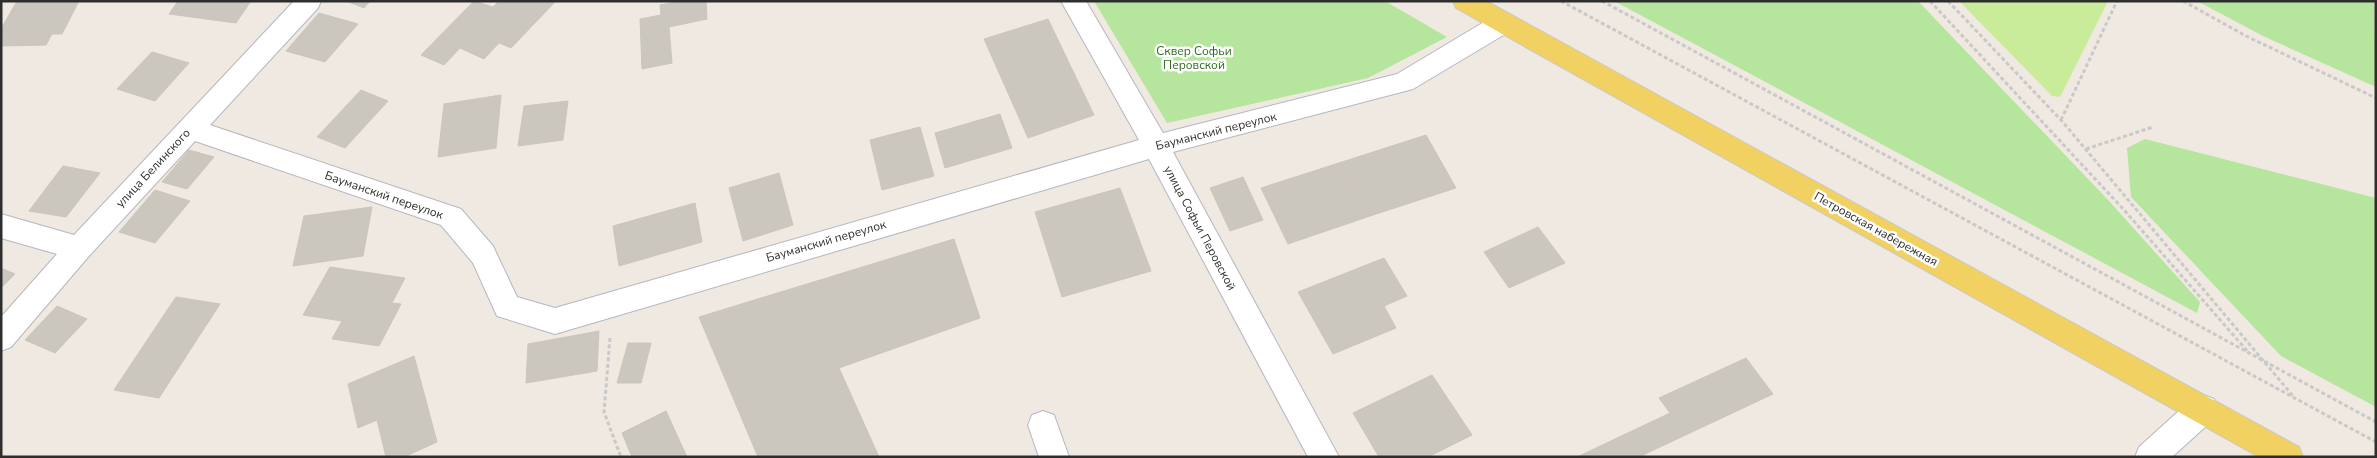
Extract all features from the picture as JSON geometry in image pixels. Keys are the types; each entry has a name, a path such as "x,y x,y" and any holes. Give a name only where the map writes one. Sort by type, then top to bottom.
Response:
{"main road":[{"name":"Петровская набережная","path":"1464,1 2288,457"}],"street":[{"name":"улица Белинского","path":"1,338 79,248 309,1"},
{"name":"улица Софьи Перовской","path":"1072,1 1156,146 1324,457"},
{"name":"Бауманский переулок","path":"190,129 451,217 483,256 508,307 555,321 1156,146 1404,82 1503,23"},
{"path":"1,226 79,248"},
{"path":"2150,457 2203,409"},
{"path":"1043,425 1054,457"}],"path":[{"path":"1561,1 2376,442"},
{"path":"1602,1 2376,422"},
{"path":"1930,1 2124,210 2251,355"},
{"path":"1948,1 2061,120 2296,398"},
{"path":"2061,120 2117,1"},
{"path":"2183,1 2246,36 2376,98"},
{"path":"2086,149 2153,127"},
{"path":"612,303 604,412 621,457"}],"green space":[{"name":"Сквер Софьи Перовской","path":"1094,1 1385,1 1447,37 1368,78 1167,123"},
{"path":"1614,1 1918,1 2109,201 2200,302 2197,313"},
{"path":"1959,1 2108,1 2060,97 2052,96"},
{"path":"2197,1 2374,1 2376,87 2263,36"},
{"path":"2145,139 2376,198 2376,407 2281,356 2131,197 2127,148"}],"building":[{"path":"17,1 79,1 62,34 52,34 46,45 1,46 1,29"},
{"path":"178,1 251,1 236,23 169,14"},
{"path":"346,1 370,1 364,8"},
{"path":"474,1 493,7 499,1 555,2 511,48 499,43 484,59 460,48 444,65 421,55"},
{"path":"681,1 706,1 707,19 669,27 672,63 642,69 640,19 661,15 660,5"},
{"path":"319,13 358,24 325,62 286,51"},
{"path":"1048,19 1094,115 1028,138 984,39"},
{"path":"152,52 189,63 155,101 117,89"},
{"path":"361,90 388,101 345,148 317,137"},
{"path":"501,95 496,148 438,157 444,104"},
{"path":"568,101 563,140 518,146 524,106"},
{"path":"1000,114 1012,148 945,168 935,133"},
{"path":"920,127 934,176 882,190 870,140"},
{"path":"1426,135 1456,188 1370,216 1342,162"},
{"path":"189,150 214,157 187,189 162,182"},
{"path":"1342,162 1370,216 1288,244 1261,188"},
{"path":"63,166 100,173 66,217 29,211"},
{"path":"779,173 793,225 743,241 729,188"},
{"path":"1243,177 1263,220 1230,231 1210,188"},
{"path":"1120,188 1151,271 1062,297 1035,212"},
{"path":"155,190 190,201 155,243 119,232"},
{"path":"695,203 702,242 619,266 613,226"},
{"path":"372,207 363,256 293,266 304,216"},
{"path":"1538,227 1565,263 1509,288 1484,252"},
{"path":"954,239 980,318 839,368 879,457 758,457 699,317"},
{"path":"1384,258 1407,296 1384,306 1396,328 1333,354 1298,292"},
{"path":"330,267 405,278 392,303 401,304 379,346 332,339 342,321 303,315"},
{"path":"1,268 15,274 1,288"},
{"path":"176,297 220,304 159,398 114,390"},
{"path":"57,306 87,319 55,353 25,340"},
{"path":"599,331 597,371 526,383 528,344"},
{"path":"628,343 651,343 641,383 617,383"},
{"path":"414,356 437,442 404,457 386,457 377,420 358,428 348,384"},
{"path":"1746,358 1773,394 1643,455 1644,457 1577,457 1670,413 1659,398"},
{"path":"1432,375 1472,435 1428,457 1379,457 1353,413"},
{"path":"666,411 687,457 632,457 622,433"}]}
